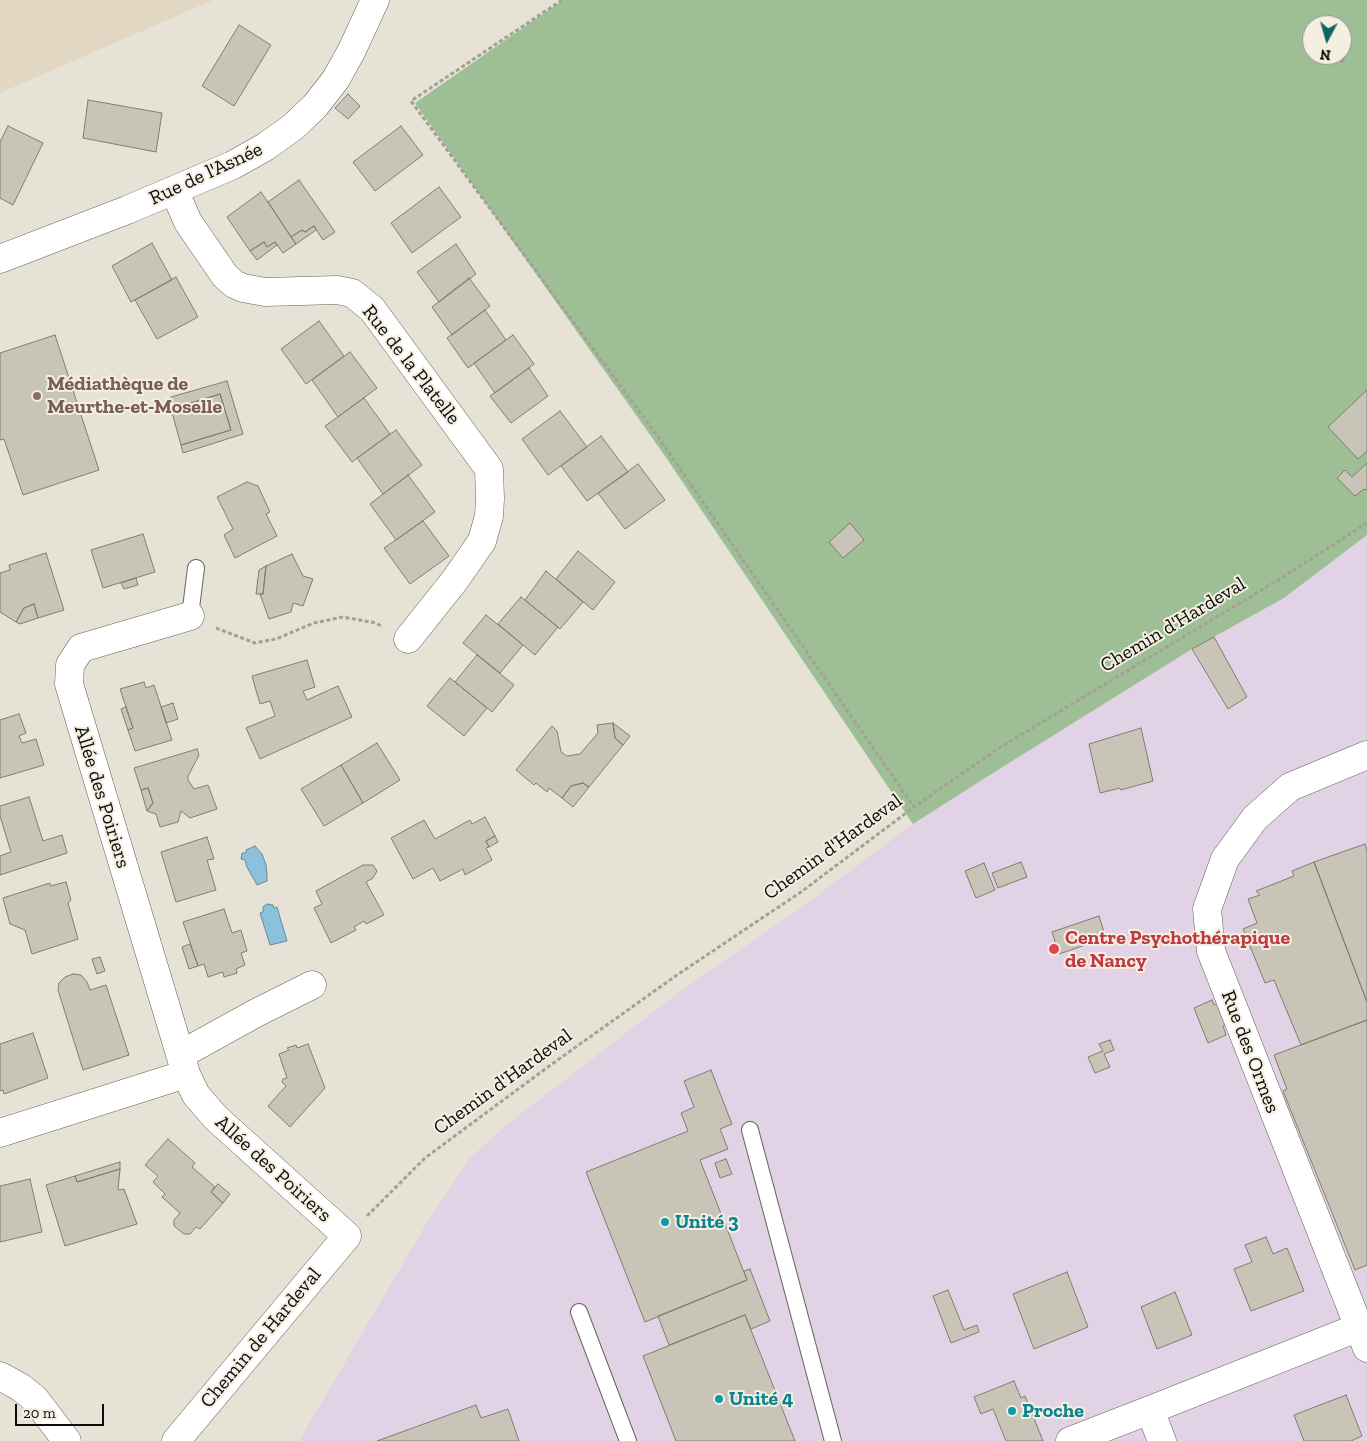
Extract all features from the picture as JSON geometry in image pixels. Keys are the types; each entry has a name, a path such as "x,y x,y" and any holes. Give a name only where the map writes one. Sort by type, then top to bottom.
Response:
{"street":[{"name":"Rue de l'Asnée","path":"0,259 127,210 233,165 265,147 293,127 315,106 336,79 376,0"},
{"name":"Rue de la Platelle","path":"174,190 188,222 225,276 234,284 243,288 265,292 336,290 352,293 372,308 489,469 489,516 482,541 455,580 408,639"},
{"name":"Allée des Poiriers","path":"190,616 81,648 70,665 68,684 183,1065 196,1095 216,1118 347,1236"},
{"name":"Rue des Ormes","path":"1364,1333 1211,952 1207,909 1224,860 1255,818 1290,787 1367,755"},
{"path":"0,1133 183,1065 256,1013 312,985"},
{"name":"Chemin de Hardeval","path":"176,1441 347,1236"},
{"path":"1070,1441 1150,1410 1364,1333"},
{"path":"0,1376 20,1387 35,1399 68,1441"},
{"path":"1150,1410 1162,1441"}],"lane":[{"path":"190,616 196,568"},
{"path":"750,1130 833,1441"},
{"path":"579,1312 628,1441"}],"path":[{"path":"562,0 411,101 658,438 914,807"},
{"name":"Chemin d'Hardeval","path":"347,1236 425,1158 670,980 801,892 914,807 999,748 1278,580 1367,523"},
{"path":"190,616 255,643 276,640 314,623 343,617 376,622 408,639"}],"shaded area":[{"path":"0,0 213,0 0,93"},
{"name":"Centre Psychothérapique de Nancy","path":"1367,535 1367,1441 299,1441 428,1221 470,1158 509,1123 678,993 806,904 913,824 1192,649 1284,598"}],"green space":[{"path":"563,0 1367,0 1367,535 1284,598 1192,649 913,824 665,456 415,103"}],"water":[{"path":"255,846 262,854 267,875 267,881 257,885 245,860 241,859 242,853 246,853 246,850"},
{"path":"267,904 273,905 274,908 277,907 287,941 270,945 260,913 263,912 263,907"}],"building":[{"path":"239,25 271,45 234,106 202,86"},
{"path":"348,94 360,106 348,119 335,108"},
{"path":"88,100 162,113 156,152 83,138"},
{"path":"8,126 43,143 13,205 0,198 0,142"},
{"path":"401,126 423,155 375,191 353,162"},
{"path":"299,180 335,232 323,240 314,226 305,232 302,230 291,237 268,202"},
{"path":"439,187 461,217 412,253 391,223"},
{"path":"261,192 296,244 283,253 275,242 267,247 264,242 250,251 227,217"},
{"path":"314,226 316,230 296,244 291,237 302,230 305,232"},
{"path":"264,242 267,247 275,242 277,245 257,260 250,251"},
{"path":"152,243 172,280 131,302 112,266"},
{"path":"456,244 476,274 439,302 417,272"},
{"path":"176,277 198,317 157,339 135,300"},
{"path":"469,278 490,306 452,335 432,307"},
{"path":"485,310 506,340 468,368 447,338"},
{"path":"319,321 344,356 306,384 281,349"},
{"name":"Médiathèque de Meurthe-et-Moselle","path":"55,335 99,470 23,495 4,439 0,440 0,353"},
{"path":"513,335 534,364 495,393 474,363"},
{"path":"350,352 377,388 338,417 312,380"},
{"path":"529,368 548,396 511,423 490,396"},
{"path":"227,381 243,434 183,453 181,445 231,430 220,394 175,408 171,397"},
{"path":"1367,390 1367,451 1358,459 1328,427"},
{"path":"220,394 231,430 181,445 171,409"},
{"path":"364,398 390,434 352,462 325,426"},
{"path":"560,411 587,447 548,475 522,439"},
{"path":"396,430 422,465 383,494 357,458"},
{"path":"601,436 628,472 587,501 561,466"},
{"path":"1367,463 1367,489 1364,489 1355,496 1337,478 1345,470 1352,477"},
{"path":"638,464 665,500 625,529 598,493"},
{"path":"408,475 435,512 396,540 370,504"},
{"path":"247,482 258,486 270,512 266,514 277,536 235,558 224,535 233,529 217,497"},
{"path":"423,521 449,556 410,584 384,548"},
{"path":"850,523 864,540 843,558 829,542"},
{"path":"143,534 155,572 103,588 91,550"},
{"path":"578,551 615,582 593,610 556,579"},
{"path":"46,553 64,610 38,618 34,604 24,608 16,622 0,612 0,573 10,570 9,565"},
{"path":"292,554 303,576 313,579 303,606 293,603 291,612 269,619 260,594 263,594 266,566"},
{"path":"266,566 263,594 256,594 259,570"},
{"path":"546,571 583,602 560,629 525,600"},
{"path":"136,578 138,585 124,589 121,583"},
{"path":"521,597 558,627 535,655 498,624"},
{"path":"34,604 38,618 20,624 16,622 24,608"},
{"path":"486,615 523,645 500,673 463,643"},
{"path":"1214,637 1247,697 1228,709 1192,649"},
{"path":"477,655 514,685 492,712 455,682"},
{"path":"307,660 315,687 303,691 307,700 338,686 352,717 260,759 246,728 275,716 270,701 260,704 252,676"},
{"path":"450,678 487,708 464,736 427,706"},
{"path":"144,682 146,688 154,685 172,740 135,751 128,730 133,728 120,689"},
{"path":"173,703 178,719 166,723 161,707"},
{"path":"126,707 133,728 128,730 121,709"},
{"path":"19,714 26,733 19,736 22,743 36,739 44,765 0,778 0,720"},
{"path":"613,723 615,738 623,745 589,787 583,783 571,786 562,798 549,788 547,792 536,783 534,785 516,770 552,726 557,731 561,752 567,756 580,754 598,733 597,725"},
{"path":"613,723 630,736 623,745 615,738"},
{"path":"1141,728 1153,781 1121,790 1120,788 1100,793 1089,744"},
{"path":"377,743 400,780 363,803 341,765"},
{"path":"197,749 199,755 188,776 188,780 194,789 208,785 217,809 190,818 181,811 178,822 160,827 156,814 147,811 153,803 148,788 141,790 134,768"},
{"path":"341,765 363,803 324,826 301,789"},
{"path":"583,783 589,787 573,807 562,798 571,786"},
{"path":"148,788 153,803 147,811 141,790"},
{"path":"29,797 43,841 62,835 67,853 0,875 0,856 11,852 0,816 0,806"},
{"path":"485,817 495,836 486,841 489,847 486,848 492,860 465,875 463,869 440,881 433,868 413,879 391,838 424,820 435,839 470,820 472,824"},
{"path":"495,836 498,842 489,847 486,841"},
{"path":"207,837 214,859 207,860 216,890 176,902 161,852"},
{"path":"1365,844 1367,850 1367,1002 1314,862"},
{"path":"1021,862 1027,877 998,888 992,873"},
{"path":"1314,862 1367,1002 1367,1020 1301,1045 1274,980 1265,983 1243,929 1257,923 1248,899 1260,895 1256,891 1294,876 1292,871"},
{"path":"984,863 995,890 976,898 965,871"},
{"path":"363,865 373,865 377,871 373,878 366,882 384,915 366,924 364,921 354,927 356,930 331,943 314,908 322,904 316,891"},
{"path":"66,882 71,900 68,903 78,939 32,954 25,930 10,924 3,898 50,883 50,886"},
{"path":"224,909 232,933 241,930 247,951 241,953 245,965 236,969 237,973 224,977 223,972 208,977 204,964 198,966 183,922"},
{"path":"1099,916 1106,938 1059,954 1052,932"},
{"path":"190,944 198,966 189,969 182,947"},
{"path":"100,957 105,971 97,974 92,959"},
{"path":"73,974 81,975 87,982 90,990 106,985 129,1055 83,1070 58,990 59,983 65,977"},
{"path":"1212,1000 1214,1005 1218,1003 1227,1024 1223,1026 1226,1035 1208,1043 1194,1008"},
{"path":"1367,1020 1367,1265 1355,1270 1283,1091 1287,1089 1274,1055"},
{"path":"33,1033 48,1078 4,1094 3,1090 0,1091 0,1044"},
{"path":"1110,1040 1114,1050 1104,1054 1110,1067 1095,1073 1088,1057 1103,1051 1099,1044"},
{"path":"308,1044 325,1088 290,1127 268,1106 286,1086 282,1082 283,1079 287,1078 279,1054 289,1050 287,1048 296,1045 297,1048"},
{"name":"Unité 3","path":"711,1070 732,1124 720,1129 728,1149 700,1160 747,1280 645,1322 586,1172 688,1131 681,1113 694,1107 684,1081"},
{"path":"168,1139 195,1163 192,1167 215,1187 211,1192 223,1203 200,1229 196,1227 190,1234 184,1234 174,1226 174,1220 180,1213 162,1197 165,1194 153,1182 158,1176 145,1165"},
{"path":"726,1159 732,1174 720,1178 715,1163"},
{"path":"120,1162 120,1169 77,1182 75,1176"},
{"path":"120,1169 118,1190 124,1189 137,1224 65,1246 46,1185 75,1176 77,1182"},
{"path":"30,1179 42,1232 0,1242 0,1186"},
{"path":"218,1184 230,1194 223,1203 211,1192"},
{"path":"1266,1237 1273,1254 1287,1248 1304,1291 1251,1311 1234,1269 1252,1262 1245,1245"},
{"path":"750,1269 770,1321 751,1329 745,1315 669,1345 658,1316 747,1280 744,1271"},
{"path":"1067,1272 1088,1327 1034,1349 1013,1294"},
{"path":"948,1290 964,1330 977,1325 979,1332 951,1343 933,1296"},
{"path":"1175,1292 1192,1335 1157,1349 1141,1307"},
{"name":"Unité 4","path":"745,1315 795,1441 676,1441 643,1356"},
{"name":"Proche","path":"1014,1381 1021,1398 1025,1396 1043,1441 1006,1441 993,1409 981,1414 974,1397"},
{"path":"1346,1395 1362,1436 1351,1441 1304,1441 1294,1415"},
{"path":"476,1405 481,1418 508,1409 519,1441 377,1441"}],"place":[{"name":"Médiathèque de Meurthe-et-Moselle","path":"37,396"},
{"name":"Centre Psychothérapique de Nancy","path":"1054,949"},
{"name":"Unité 3","path":"665,1222"},
{"name":"Unité 4","path":"719,1399"},
{"name":"Proche","path":"1012,1411"}]}
